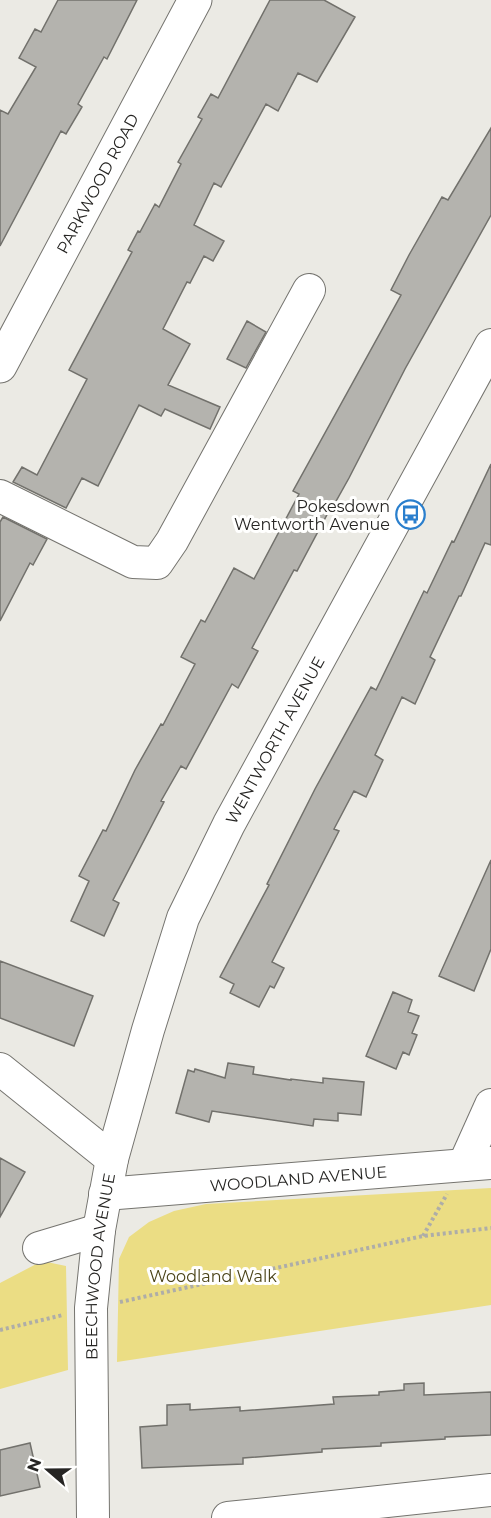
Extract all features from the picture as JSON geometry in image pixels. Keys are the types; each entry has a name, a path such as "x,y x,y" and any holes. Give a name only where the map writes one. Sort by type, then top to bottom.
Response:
{"main road":[{"name":"PARKWOOD ROAD","path":"0,366 195,0"}],"street":[{"path":"0,496 133,562 157,563 172,541 309,290"},
{"name":"WENTWORTH AVENUE","path":"112,1159 148,1030 183,918 229,824 491,345"},
{"name":"BEECHWOOD AVENUE","path":"0,1069 112,1159 99,1230 91,1308 93,1518"},
{"path":"477,1164 491,1105"},
{"name":"WOODLAND AVENUE","path":"105,1194 477,1164"},
{"path":"39,1248 99,1230"},
{"path":"228,1518 491,1490"}],"path":[{"path":"423,1236 477,1164"},
{"path":"0,1330 423,1236 491,1228"}],"green space":[{"name":"Woodland Walk","path":"491,1188 491,1305 117,1362 119,1259 129,1237 149,1222 174,1211 206,1204"},
{"path":"42,1261 66,1266 68,1370 0,1389 0,1283"}],"building":[{"path":"58,0 137,0 107,59 104,57 78,104 82,107 66,134 61,131 0,246 0,110 8,114 36,67 19,58 35,29 41,32"},
{"path":"270,0 324,0 355,17 317,82 298,73 278,111 266,104 221,187 214,183 194,225 224,241 213,261 204,256 190,283 187,282 163,329 190,344 168,385 220,407 210,429 165,409 161,416 139,405 98,486 82,478 66,508 13,482 22,467 37,475 87,379 69,370 132,252 128,250 138,231 140,232 155,204 159,207 181,164 178,162 202,119 198,117 211,94 218,98"},
{"path":"491,128 491,215 405,369 349,478 297,571 294,570 252,648 258,651 238,688 232,684 186,769 181,766 161,801 164,802 113,900 119,903 104,936 71,921 89,881 79,876 103,830 106,831 135,770 161,724 163,725 195,664 181,657 201,620 205,622 234,568 254,579 299,494 293,491 401,295 391,290 409,255 442,197 448,200"},
{"path":"247,321 266,332 246,368 227,359"},
{"path":"491,464 491,545 485,543 459,596 430,657 435,660 415,704 402,697 375,755 383,760 366,797 354,791 334,829 339,831 272,962 284,968 274,988 270,986 259,1007 230,993 234,984 220,977 269,885 267,884 315,789 371,687 376,690 424,591 427,593 452,541 454,542"},
{"path":"3,517 47,539 33,565 30,563 0,621 0,522"},
{"path":"491,860 491,949 474,991 439,976"},
{"path":"0,961 93,996 74,1046 0,1018"},
{"path":"393,992 412,1000 408,1012 419,1016 412,1033 417,1035 409,1055 403,1052 396,1069 366,1056"},
{"path":"228,1063 254,1067 253,1074 291,1080 323,1083 323,1078 364,1082 361,1115 338,1113 338,1121 314,1119 313,1126 212,1111 209,1122 176,1113 188,1070 194,1072 195,1069 225,1078"},
{"path":"0,1158 25,1172 0,1217"},
{"path":"424,1383 424,1395 491,1392 491,1435 445,1437 445,1439 381,1443 381,1446 322,1449 322,1452 243,1458 243,1464 142,1468 140,1427 167,1425 167,1405 190,1404 190,1410 240,1407 240,1411 334,1404 333,1397 379,1395 379,1392 404,1390 404,1384"},
{"path":"30,1443 40,1487 0,1496 0,1450"}],"place":[{"name":"Pokesdown Wentworth Avenue","path":"411,515"}]}
